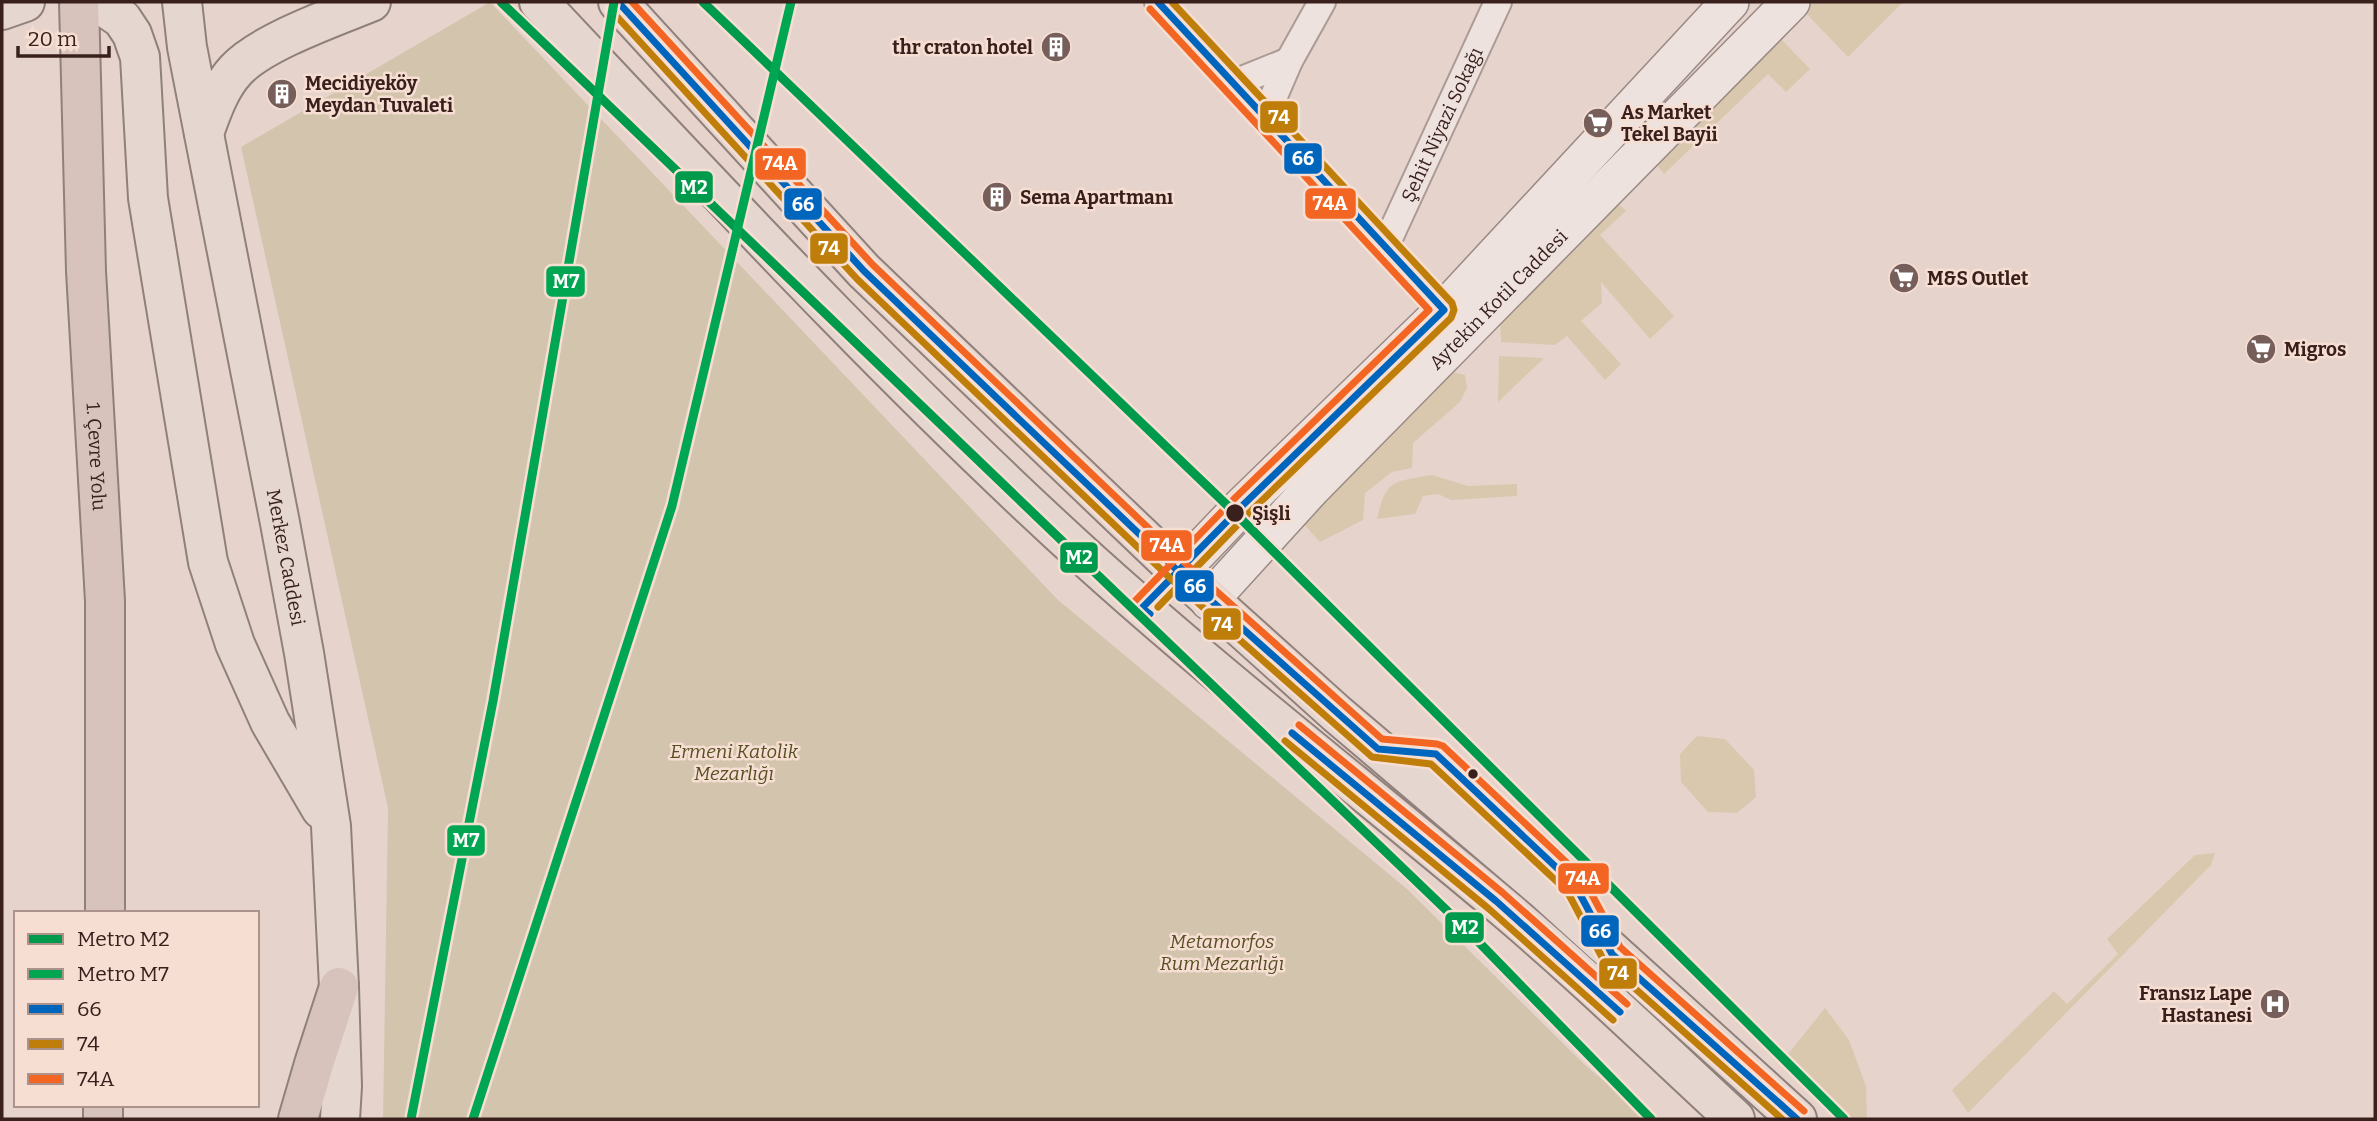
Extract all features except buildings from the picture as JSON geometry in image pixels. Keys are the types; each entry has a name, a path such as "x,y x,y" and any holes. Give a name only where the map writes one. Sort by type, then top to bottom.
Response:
{"highway":[{"name":"1. Çevre Yolu","path":"79,2 86,271 105,601 105,911"},
{"path":"299,1119 339,987"}],"main road":[{"path":"2,10 25,2"},
{"path":"97,2 122,19 132,34 140,57 148,198 208,562 235,644 270,722 331,826"},
{"name":"Merkez Caddesi","path":"182,2 187,47 304,653 331,826 339,987 342,1086 340,1119"},
{"path":"204,133 223,88 236,70 253,55 371,2"},
{"path":"539,2 891,373 1017,494 1142,608 1496,901 1735,1119"},
{"path":"618,2 864,271 1209,601 1337,715 1543,889 1797,1119"},
{"name":"Aytekin Kotil Caddesi","path":"1179,572 1242,506 1444,310 1730,2"},
{"name":"Aytekin Kotil Caddesi","path":"1209,601 1311,489 1791,2"},
{"path":"1142,608 1179,572"},
{"path":"1178,637 1209,601"}],"street":[{"path":"1158,2 1444,310"},
{"path":"1264,119 1289,61 1322,2"},
{"name":"Şehit Niyazi Sokağı","path":"1385,247 1498,2"},
{"path":"1232,84 1289,61"}],"shaded area":[{"path":"1811,2 1903,2 1848,57 1803,10"},
{"path":"1778,36 1810,69 1786,92 1768,74 1664,174 1654,162"},
{"path":"1616,201 1626,211 1600,235 1674,316 1650,339 1601,282 1602,303 1581,321 1621,364 1605,380 1567,336 1555,345 1501,342 1500,318"},
{"path":"1499,356 1544,358 1498,402"},
{"path":"1449,371 1465,375 1467,388 1460,402 1413,443 1412,468 1392,472 1365,493 1363,520 1320,542 1301,521"},
{"path":"1432,475 1468,486 1517,484 1517,496 1451,500 1438,494 1423,496 1415,514 1377,519 1384,496 1394,484"},
{"path":"1697,736 1725,739 1754,770 1756,797 1737,813 1708,812 1681,782 1680,754"},
{"path":"2215,853 2211,865 1968,1113 1952,1090 2054,991 2067,1004 2118,954 2107,939 2195,855"},
{"path":"1825,1008 1849,1040 1866,1086 1867,1119 1841,1119 1781,1063"}],"green space":[{"name":"Ermeni Katolik Mezarlığı","path":"490,2 1058,600 1407,889 1585,1065 1650,1119 383,1119 388,808 241,147"}],"metro line":[{"name":"M2","path":"501,2 1464,927 1651,1119"},
{"name":"M7","path":"411,1119 493,701 614,2"},
{"name":"M2","path":"703,2 1231,509 1844,1119"},
{"name":"M7","path":"473,1119 672,506 791,2"}],"transit line":[{"name":"66","path":"618,2 864,271 1179,572 1378,749 1436,754 1575,885 1612,954 1797,1119"},
{"name":"74A","path":"632,2 872,264 1186,564 1382,739 1443,746 1583,878 1620,947 1804,1111"},
{"name":"66","path":"1150,614 1142,608 1242,506 1444,310 1158,2"},
{"name":"74","path":"1158,607 1249,513 1451,318 1454,310 1452,303 1172,2"},
{"name":"74","path":"610,9 857,279 1172,580 1372,757 1431,764 1567,891 1604,961 1782,1119"},
{"name":"74A","path":"1144,622 1132,612 1135,601 1235,498 1429,310 1150,9"},
{"name":"74A","path":"1299,725 1503,893 1627,1004"},
{"name":"66","path":"1292,733 1496,901 1620,1012"},
{"name":"74","path":"1285,741 1489,909 1613,1020"}],"place":[{"name":"thr craton hotel","path":"1056,47"},
{"name":"Mecidiyeköy Meydan Tuvaleti","path":"282,94"},
{"name":"As Market Tekel Bayii","path":"1598,123"},
{"name":"Sema Apartmanı","path":"997,197"},
{"name":"M&S Outlet","path":"1904,278"},
{"name":"Migros","path":"2261,349"},
{"name":"Şişli","path":"1235,513"},
{"name":"Fransız Lape Hastanesi","path":"2275,1004"}],"park label":[{"name":"Metamorfos Rum Mezarlığı","path":"1222,952"}]}
